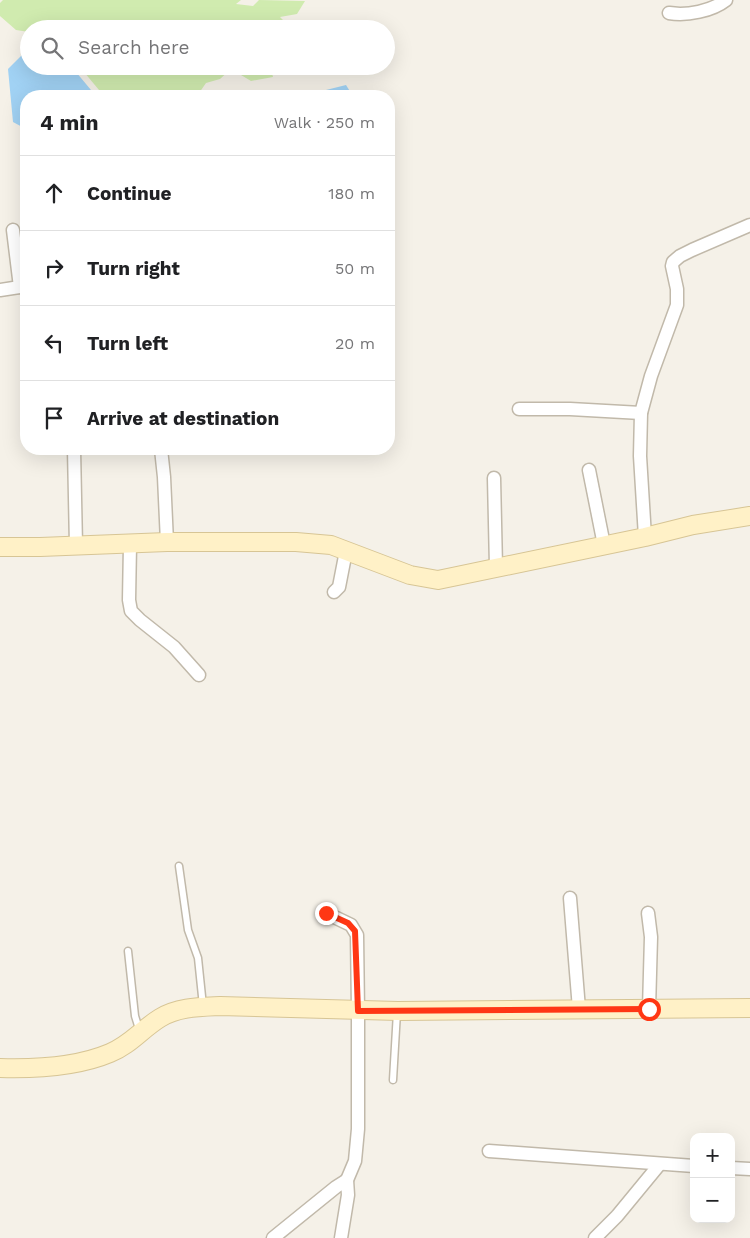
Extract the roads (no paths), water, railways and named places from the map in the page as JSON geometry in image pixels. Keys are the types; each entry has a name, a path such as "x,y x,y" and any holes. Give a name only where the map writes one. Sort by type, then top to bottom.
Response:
{"street":[{"path":"669,13 698,12 726,0"},
{"path":"645,537 640,456 641,413 651,376 677,305 673,262 692,250 750,225"},
{"path":"14,230 20,267"},
{"path":"0,290 20,287"},
{"path":"519,409 570,409 641,413"},
{"path":"74,455 76,546"},
{"path":"162,455 167,542"},
{"path":"589,470 604,545"},
{"path":"494,478 496,567"},
{"path":"0,547 167,542 296,542 331,546 410,575 438,580 645,537 693,525 750,516"},
{"path":"130,544 129,600 131,610 140,620 174,647 199,675"},
{"path":"334,592 339,587 346,551"},
{"path":"570,898 578,1009"},
{"path":"326,913 348,923 355,931 358,1011 357,1145 355,1161 347,1180 348,1195 341,1238"},
{"path":"648,913 651,943 649,1009"},
{"path":"0,1068 79,1062 110,1053 121,1048 168,1014 177,1010 203,1007 358,1011 750,1008"},
{"path":"489,1151 690,1166"},
{"path":"595,1238 617,1216 659,1165"},
{"path":"735,1168 750,1169"},
{"path":"273,1238 347,1180"}],"lane":[{"path":"179,866 188,930 198,958 203,1007"},
{"path":"128,951 135,1016 141,1033"},
{"path":"393,1080 398,1011"}],"water":[{"path":"20,57 20,75 78,75 91,90 20,90 20,126 13,122 8,69"},
{"path":"346,85 349,90 326,90"}]}
